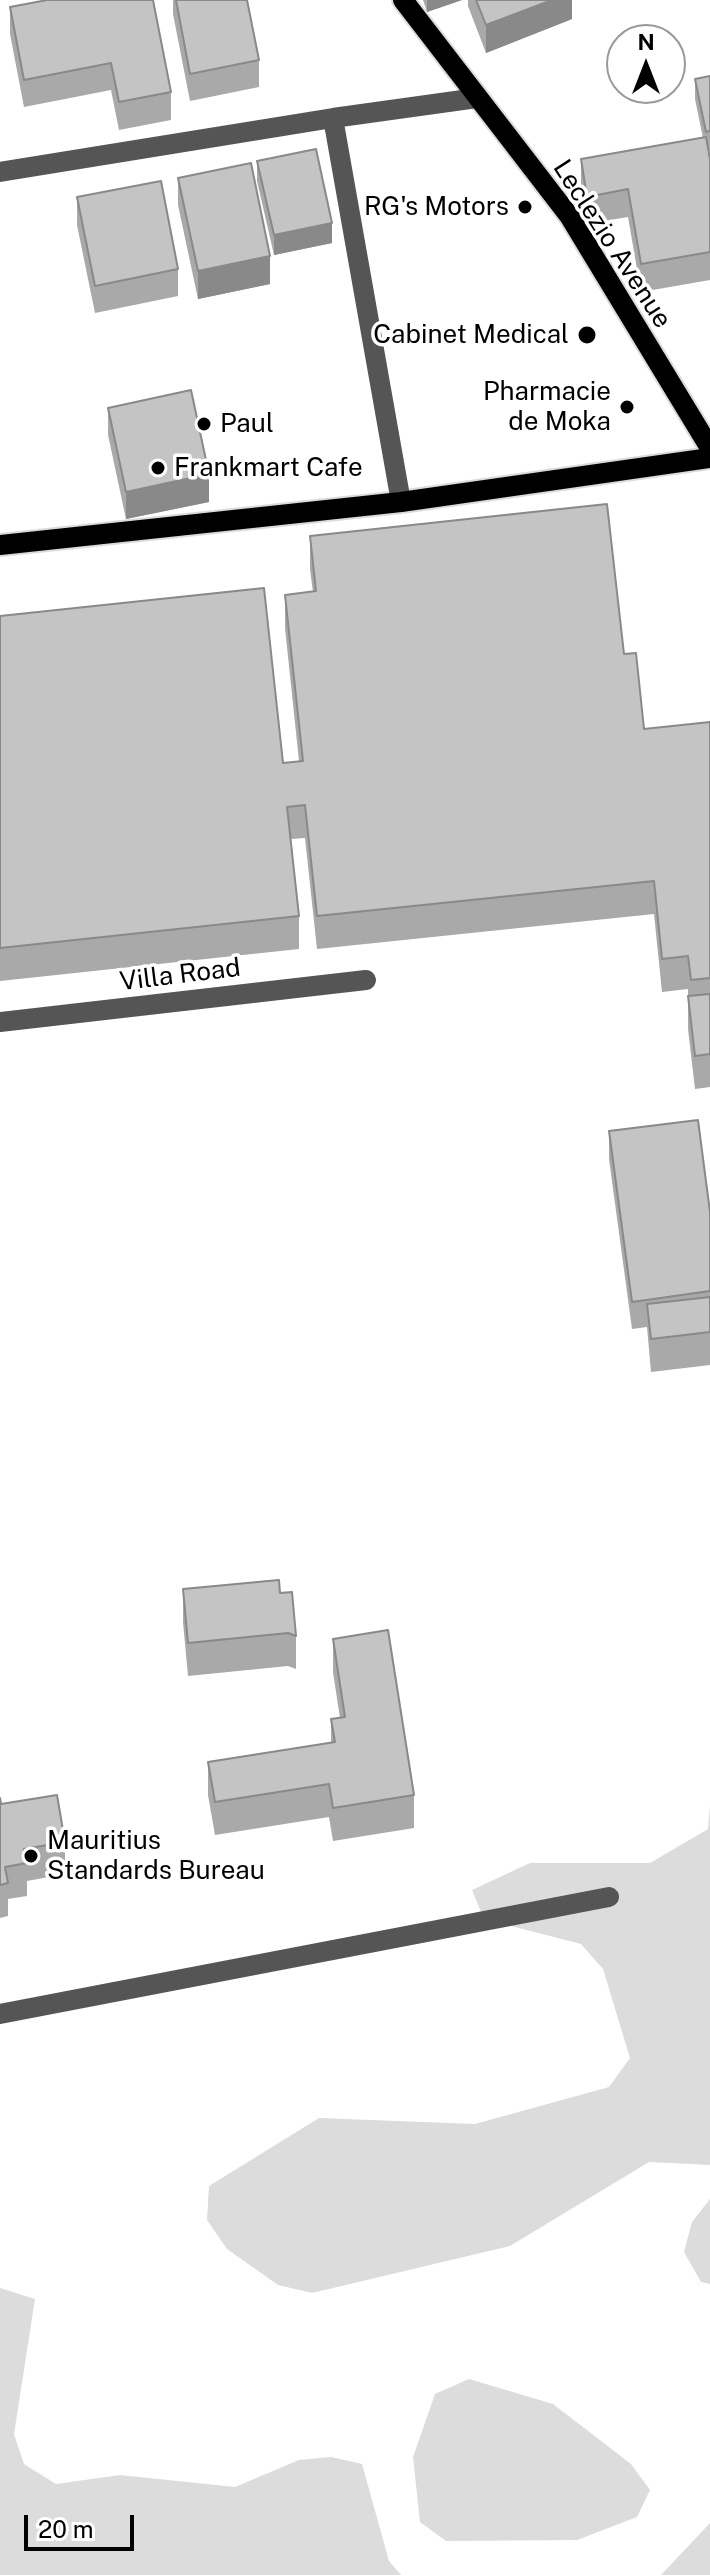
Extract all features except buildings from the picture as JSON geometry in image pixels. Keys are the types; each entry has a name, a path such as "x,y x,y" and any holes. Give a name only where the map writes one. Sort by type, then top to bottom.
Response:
{"main road":[{"name":"Leclezio Avenue","path":"403,0 570,217 710,448"},
{"path":"0,545 401,502 710,458"}],"street":[{"path":"0,172 477,98"},
{"path":"333,118 401,502"},
{"name":"Villa Road","path":"0,1022 366,980"},
{"path":"0,2014 609,1897"}],"shaded area":[{"path":"710,1806 710,2165 649,2162 510,2246 312,2293 278,2285 227,2249 207,2220 209,2186 319,2118 475,2124 609,2087 630,2058 603,1969 581,1944 484,1919 472,1890 530,1863 650,1863 708,1829"},
{"path":"710,2199 710,2284 701,2282 684,2252 692,2222"},
{"path":"0,2288 35,2299 14,2434 24,2464 56,2484 120,2475 235,2487 299,2460 331,2457 362,2464 389,2561 401,2575 0,2575"},
{"path":"469,2379 553,2404 631,2464 650,2490 637,2517 577,2540 446,2541 420,2522 413,2457 435,2394"},
{"path":"710,2523 710,2575 661,2575"}],"place":[{"name":"RG's Motors","path":"525,207"},
{"name":"Cabinet Medical","path":"587,335"},
{"name":"Pharmacie de Moka","path":"627,407"},
{"name":"Paul","path":"204,424"},
{"name":"Frankmart Cafe","path":"158,468"},
{"name":"Mauritius Standards Bureau","path":"31,1856"}]}
